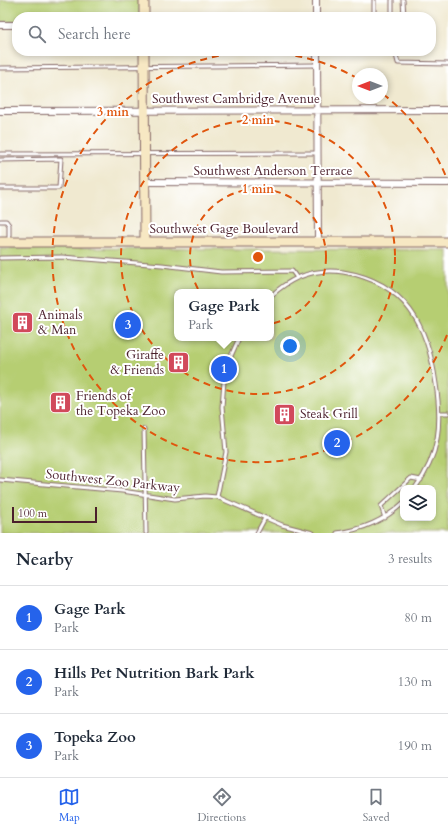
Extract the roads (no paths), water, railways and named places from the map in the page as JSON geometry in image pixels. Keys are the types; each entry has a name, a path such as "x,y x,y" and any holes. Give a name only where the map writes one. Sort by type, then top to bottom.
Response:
{"main road":[{"path":"144,0 144,12"},
{"path":"144,56 145,242"},
{"name":"Southwest Gage Boulevard","path":"4,242 448,242"}],"street":[{"path":"316,0 316,12"},
{"path":"0,25 12,25"},
{"path":"317,56 318,242"},
{"name":"Southwest Cambridge Avenue","path":"0,111 317,109 448,110"},
{"name":"Southwest Anderson Terrace","path":"145,182 448,183"}],"lane":[{"path":"374,0 374,12"},
{"path":"392,0 392,12"},
{"path":"403,0 404,12"},
{"path":"396,56 398,63 448,64"},
{"path":"0,68 317,65"},
{"path":"0,154 317,153"},
{"path":"0,160 61,159 59,188 0,188"},
{"path":"0,221 6,221 9,225 4,242"},
{"path":"0,258 62,257 162,265 221,272 292,271 297,278"},
{"path":"274,293 286,283 307,274 326,271 349,273 379,283 398,296 416,318 429,344 440,413 435,448 430,463 417,485"},
{"path":"217,497 226,452 222,407 224,381 231,356 238,341"},
{"path":"440,413 448,413"},
{"path":"144,429 146,533"},
{"path":"385,518 381,506 411,478 421,480"},
{"name":"Southwest Zoo Parkway","path":"0,480 146,494 175,499 205,496 217,497 295,530 314,533"},
{"path":"337,533 362,528 385,518 400,506"},
{"path":"257,533 265,518"}],"place":[{"name":"Animals & Man","path":"22,322"},
{"name":"Topeka Zoo","path":"128,325"},
{"name":"Giraffe & Friends","path":"179,362"},
{"name":"Gage Park","path":"224,369"},
{"name":"Friends of the Topeka Zoo","path":"60,403"},
{"name":"Steak Grill","path":"285,414"},
{"name":"Hills Pet Nutrition Bark Park","path":"337,443"}]}
